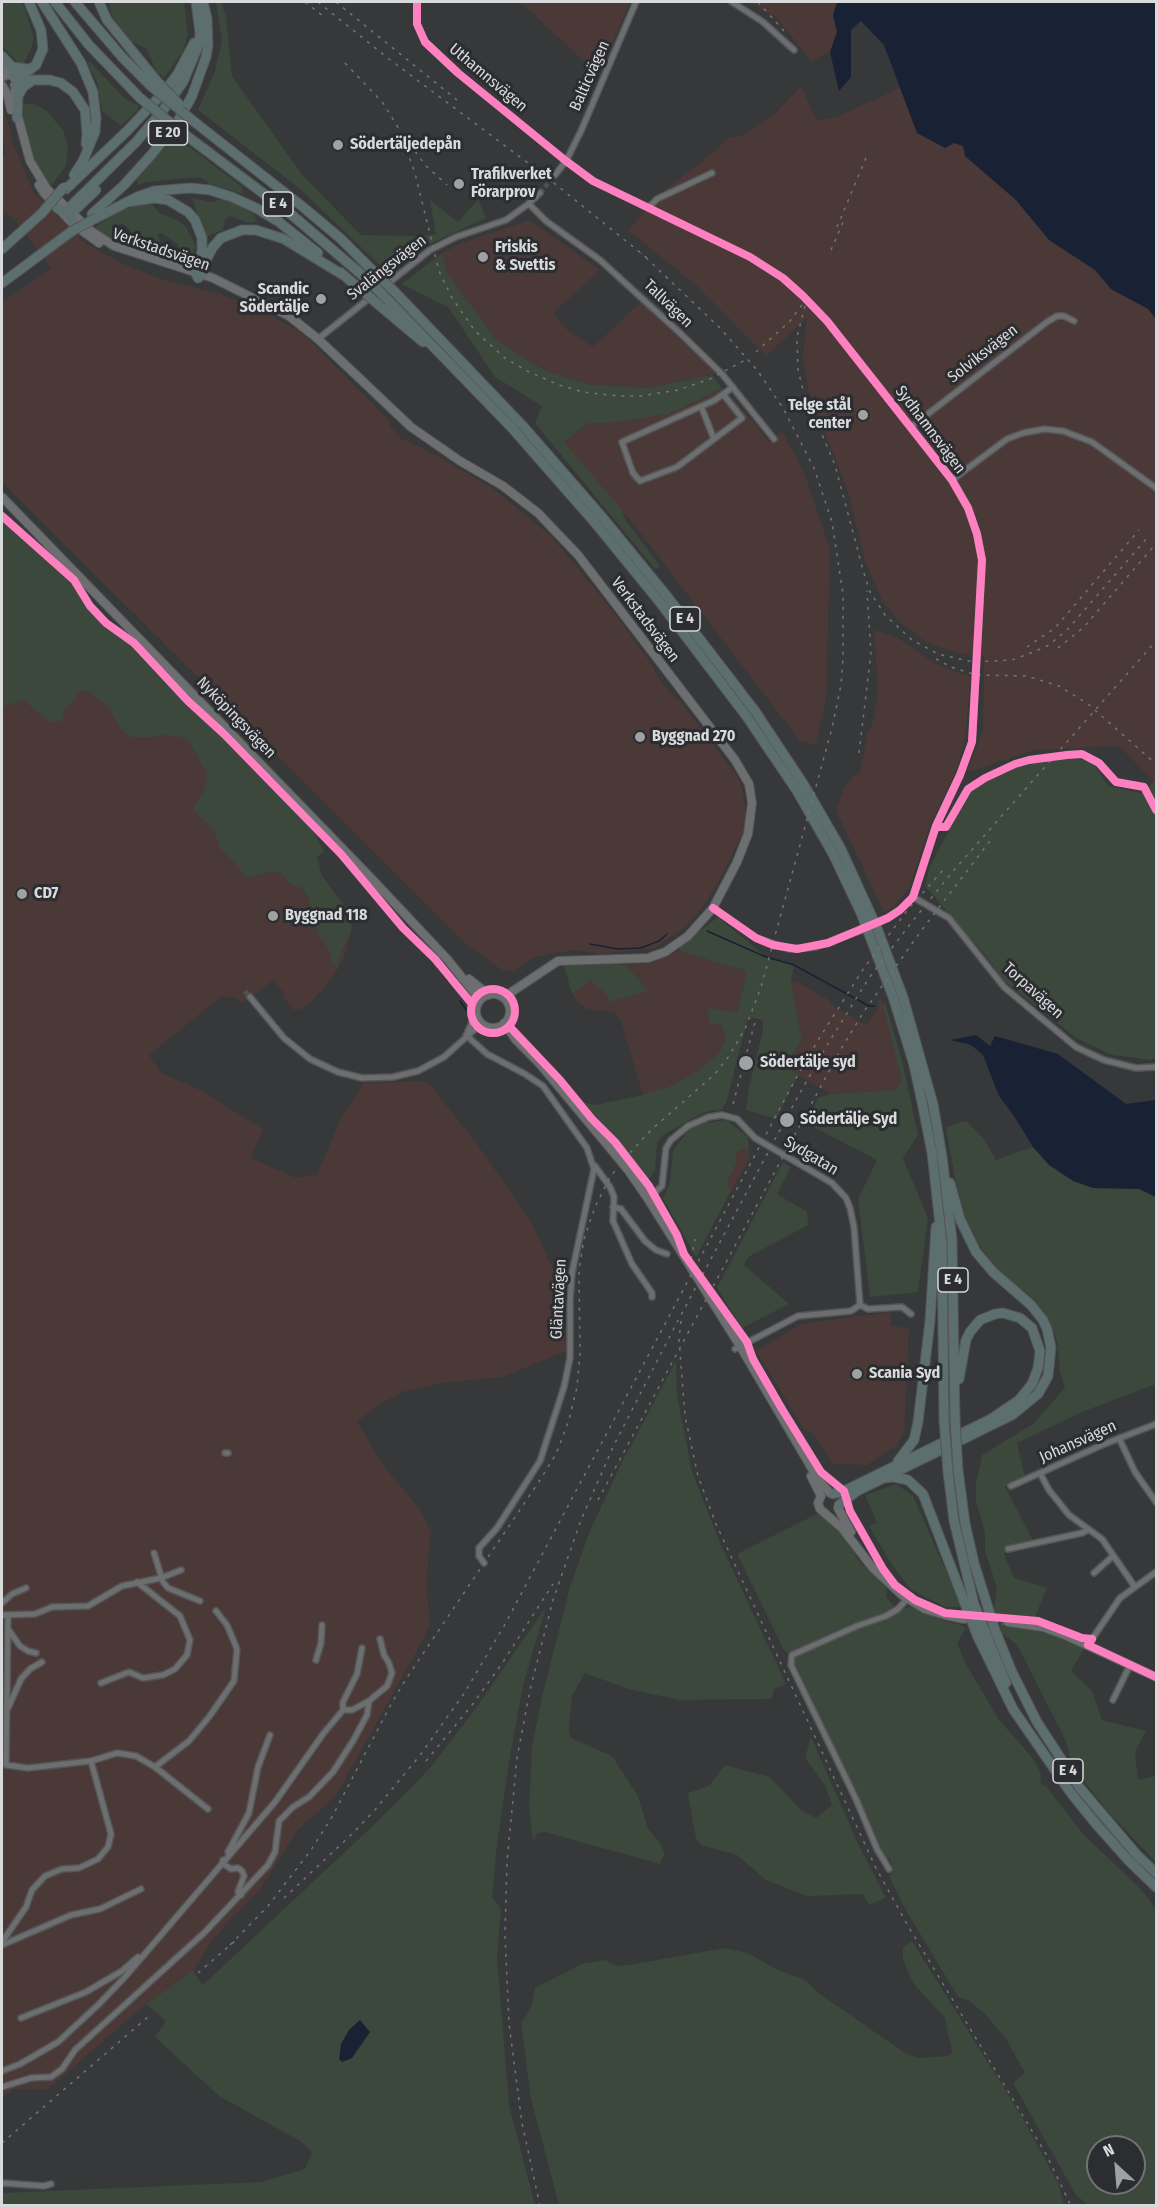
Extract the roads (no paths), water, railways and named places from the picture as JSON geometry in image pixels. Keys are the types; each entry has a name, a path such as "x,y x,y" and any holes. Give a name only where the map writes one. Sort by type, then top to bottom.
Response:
{"highway":[{"path":"9,79 24,74 40,60 44,43 29,2"},
{"path":"42,2 81,63 93,93 96,112 95,132 83,161 65,188"},
{"name":"E 4","path":"56,2 89,45 140,98 292,215 369,281 523,426 603,518 712,654 804,784 860,888 899,987 922,1061 942,1156 952,1240 954,1405 958,1470 965,1523 994,1630 1037,1722 1080,1788 1124,1840 1156,1873"},
{"name":"E 4","path":"75,2 114,49 202,128 341,239 377,274 387,298 511,427 658,600 747,717 797,791 852,892 893,997 924,1107 942,1242 944,1420 948,1472 954,1521 978,1614 1003,1676 1029,1728 1048,1759 1096,1824 1156,1887"},
{"path":"99,2 107,20 153,83"},
{"path":"76,226 81,201 164,109 183,82 199,44 196,2"},
{"name":"E 20","path":"2,283 76,226 94,216 152,154 178,121 192,96 206,57 207,31 203,2"},
{"path":"2,249 127,131 177,75 193,45 199,20"},
{"path":"70,212 140,146 187,85 201,57 207,31"},
{"path":"2,54 12,67 32,69"},
{"path":"9,79 50,80 61,83 73,92 82,102 87,128 83,161"},
{"path":"17,118 18,96 23,87 34,80"},
{"path":"94,216 154,191 169,188 210,190 256,208 279,222 360,289 387,298"},
{"path":"127,202 155,198 168,200 188,212 195,220 202,238 198,275"},
{"path":"57,203 81,201"},
{"path":"57,203 63,211 70,212"},
{"path":"70,212 76,226"},
{"path":"198,275 221,238 242,230 256,230 284,239 344,275"},
{"path":"832,1493 844,1491 886,1473 1022,1408 1038,1394 1050,1367 1052,1357 1050,1338 1043,1320 1031,1305 993,1272 976,1252 960,1219 942,1156"},
{"path":"886,1473 904,1454 917,1431 930,1321 937,1191"},
{"path":"838,1507 857,1491 886,1473 991,1419 1019,1400 1032,1384 1040,1358 1036,1336 1027,1323 1020,1318 1003,1313 987,1317 974,1326 964,1348 954,1405"},
{"path":"886,1473 908,1480 922,1494 964,1605 993,1672 1013,1709 1048,1759"}],"main road":[{"name":"Verkstadsvägen","path":"2,54 17,118 30,160 47,189 76,226 114,246 250,295 290,316 318,339 411,428 503,486 538,513 578,555 735,760 749,784 752,803 748,834 737,862 713,908 688,936 665,952 648,958 558,961 504,997"},
{"name":"Verkstadsvägen","path":"2,70 9,79 8,89 3,87"},
{"name":"Verkstadsvägen","path":"3,87 23,154 44,194 57,203"},
{"name":"Nyköpingsvägen","path":"2,497 447,960 480,1000"},
{"name":"Nyköpingsvägen","path":"447,960 489,995"},
{"name":"Verkstadsvägen","path":"509,1005 523,984"},
{"path":"496,1028 509,1017 509,1005 504,997 489,995 480,1000 476,1013 482,1023 516,1040"},
{"path":"504,1023 628,1170 648,1199 818,1479 838,1498 838,1507 846,1524 881,1575"},
{"path":"737,1347 816,1484 821,1496 819,1506 842,1528 881,1575 907,1599 935,1612 964,1619"},
{"path":"821,1496 832,1493"},
{"path":"827,1513 833,1512 838,1507"},
{"path":"1008,1622 1043,1627 1156,1677"}],"street":[{"name":"Uthamnsvägen","path":"417,2 417,24 425,42 458,73 566,161"},
{"name":"Balticvägen","path":"566,161 636,2"},
{"path":"732,2 768,26 794,50"},
{"path":"555,175 566,161"},
{"name":"Sydhamnsvägen","path":"566,161 593,181 750,256 783,278 827,321 952,480 968,508 977,534 982,560 972,742 960,775 936,826 913,897"},
{"path":"649,207 657,199 712,173"},
{"name":"Svalängsvägen","path":"318,339 430,250 456,237 506,220 540,193"},
{"name":"Tallvägen","path":"529,204 546,220 625,281 733,387 774,439"},
{"name":"Solviksvägen","path":"911,427 1047,322 1057,316 1064,316 1074,321"},
{"path":"723,394 742,418 677,467 640,481 633,473 622,442 701,406 733,387"},
{"path":"701,406 714,439"},
{"path":"952,480 1008,439 1044,429 1063,431 1092,442 1156,488"},
{"path":"880,922 900,910 913,897"},
{"name":"Torpavägen","path":"913,897 949,918 1004,987 1076,1047 1104,1060 1136,1068 1156,1067"},
{"path":"713,908 756,938 789,949 816,946 861,930"},
{"path":"250,997 284,1038 310,1059 338,1072 362,1078 393,1077 418,1071 444,1057 482,1023"},
{"path":"466,1035 476,1013"},
{"path":"466,1035 487,1054 543,1086 583,1140 594,1165 610,1187 614,1197 613,1221 633,1264 652,1293 652,1298"},
{"name":"Sydgatan","path":"648,1199 662,1186 666,1148 678,1133 709,1117 722,1115 737,1119 755,1138 832,1183 846,1198 854,1227 860,1305"},
{"name":"Gläntavägen","path":"484,1563 479,1556 479,1548 497,1528 540,1461 551,1433 567,1375 570,1347 570,1282 582,1218 594,1179 594,1165"},
{"path":"613,1207 621,1209 645,1241 656,1250 667,1254"},
{"path":"737,1347 798,1316 851,1311 860,1305 868,1309 902,1307 911,1314"},
{"name":"Johansvägen","path":"1011,1486 1156,1424"},
{"path":"1119,1438 1136,1472 1156,1502"},
{"path":"1040,1473 1049,1490 1069,1515 1102,1539 1135,1587"},
{"path":"1008,1549 1088,1530"},
{"path":"154,1553 162,1578 168,1588 200,1601"},
{"path":"1094,1574 1113,1556"},
{"path":"180,1570 162,1578 122,1586 88,1606 52,1607 35,1614 5,1616 7,1628 6,1713 3,1766 28,1768 91,1761 117,1753 136,1756 155,1767 208,1809"},
{"path":"1088,1645 1120,1598 1156,1572"},
{"path":"102,1683 129,1672 142,1678 163,1675 175,1670 187,1655 190,1640 180,1616 136,1582"},
{"path":"2,1603 12,1594 26,1588"},
{"path":"890,1869 877,1849 856,1799 790,1665 792,1654 886,1616 907,1599"},
{"path":"155,1767 189,1741 209,1718 234,1681 237,1649 227,1625 216,1611"},
{"path":"316,1660 321,1643 322,1625"},
{"path":"7,1628 20,1646 36,1653"},
{"path":"343,1710 352,1710 369,1701 387,1686 392,1673 380,1639"},
{"path":"2,2071 37,2054 72,2030 125,1977 275,1802 323,1734 343,1710 343,1702 357,1674 362,1648"},
{"path":"6,1713 21,1679 42,1662"},
{"path":"1113,1700 1131,1665"},
{"path":"2,2087 31,2078 51,2077 62,2069 75,2050 205,1932 242,1895 268,1865 275,1852 279,1821 293,1807 309,1797 333,1772 367,1715 369,1701"},
{"path":"222,1863 249,1813 258,1767 270,1735"},
{"path":"2,1943 26,1907 32,1890 45,1876 62,1869 79,1868 98,1859 108,1847 111,1834 91,1761"},
{"path":"222,1863 231,1869 238,1868 242,1871 243,1876 238,1892 242,1895"},
{"path":"2,1943 71,1915 110,1904 141,1888"},
{"path":"21,2019 86,1992 122,1971 151,1945"},
{"path":"2,2183 44,2186 51,2184"}],"water":[{"path":"837,2 1156,2 1156,319 1148,309 1111,289 1095,270 1049,240 1016,200 965,156 963,146 954,143 945,148 917,133 884,45 861,21 851,30 851,77 839,91 830,52 837,32 833,15"},
{"path":"976,1035 990,1046 995,1036 1058,1054 1126,1104 1156,1100 1156,1197 1139,1189 1093,1188 1073,1181 1049,1165 1033,1147 999,1096 983,1055 971,1045 950,1040"},
{"path":"360,2020 370,2032 352,2058 342,2062 339,2059 341,2044 349,2030"}],"waterway":[{"path":"707,931 766,957 794,965 869,1006 875,1006"},
{"path":"590,944 618,949 641,948 659,941 667,934"},
{"path":"438,968 448,981"},
{"path":"460,1001 467,1011"}],"tunnel":[{"path":"540,193 555,175"},
{"path":"245,991 250,997"},
{"path":"977,1620 1008,1622"}],"railway":[{"path":"305,2 323,16"},
{"path":"318,2 389,59 544,175 647,258"},
{"path":"336,2 457,100"},
{"path":"758,2 784,31"},
{"path":"345,63 383,103 399,129 415,173 439,271 452,298 475,331 505,358 559,385 583,392 618,396 640,396 678,390 710,379 745,360"},
{"path":"410,144 425,165 447,185"},
{"path":"837,227 868,153"},
{"path":"831,250 844,220"},
{"path":"230,1945 268,1906 311,1850 332,1817 406,1679 556,1454 569,1420 577,1387 580,1355 579,1270 584,1239 595,1207 610,1177 628,1155 651,1130 715,1074 745,1029 761,987 832,728 841,685 843,594 832,522 814,468 783,408 757,370 720,328 641,253"},
{"path":"756,352 790,321 802,305"},
{"path":"805,306 797,337 798,370 803,390 835,465 870,592 885,615 912,640 938,654 973,662 1012,660 1036,651 1049,645 1068,629 1147,538"},
{"path":"1027,647 1055,628 1139,530"},
{"path":"1058,648 1084,627 1154,546"},
{"path":"859,753 871,653 867,591"},
{"path":"540,2206 522,2123 509,2024 505,1935 507,1861 517,1758 530,1690 553,1600 581,1520 614,1445 674,1328 796,1100 869,978 954,870 1156,641"},
{"path":"936,659 951,667 976,675 1027,676 1059,686 1088,704 1156,764"},
{"path":"598,1500 841,1049 863,1013 921,931 990,841"},
{"path":"284,1898 374,1811 421,1754 465,1692 504,1626 820,1037 864,968 909,908 944,869"},
{"path":"733,1104 755,1022"},
{"path":"691,1259 695,1239"},
{"path":"681,1321 679,1339 685,1416 698,1476 716,1524 876,1868 908,1926 1046,2154 1071,2206"},
{"path":"426,1761 501,1665 553,1584"},
{"path":"198,1973 236,1940"},
{"path":"2,2143 148,2017"}],"place":[{"name":"Södertäljedepån","path":"338,145"},
{"name":"Trafikverket Förarprov","path":"459,184"},
{"name":"Friskis & Svettis","path":"483,257"},
{"name":"Scandic Södertälje","path":"321,299"},
{"name":"Telge stål center","path":"863,415"},
{"name":"Byggnad 270","path":"640,737"},
{"name":"CD7","path":"22,894"},
{"name":"Byggnad 118","path":"273,916"},
{"name":"Södertälje syd","path":"746,1063"},
{"name":"Södertälje Syd","path":"787,1120"},
{"name":"Scania Syd","path":"857,1374"}]}
